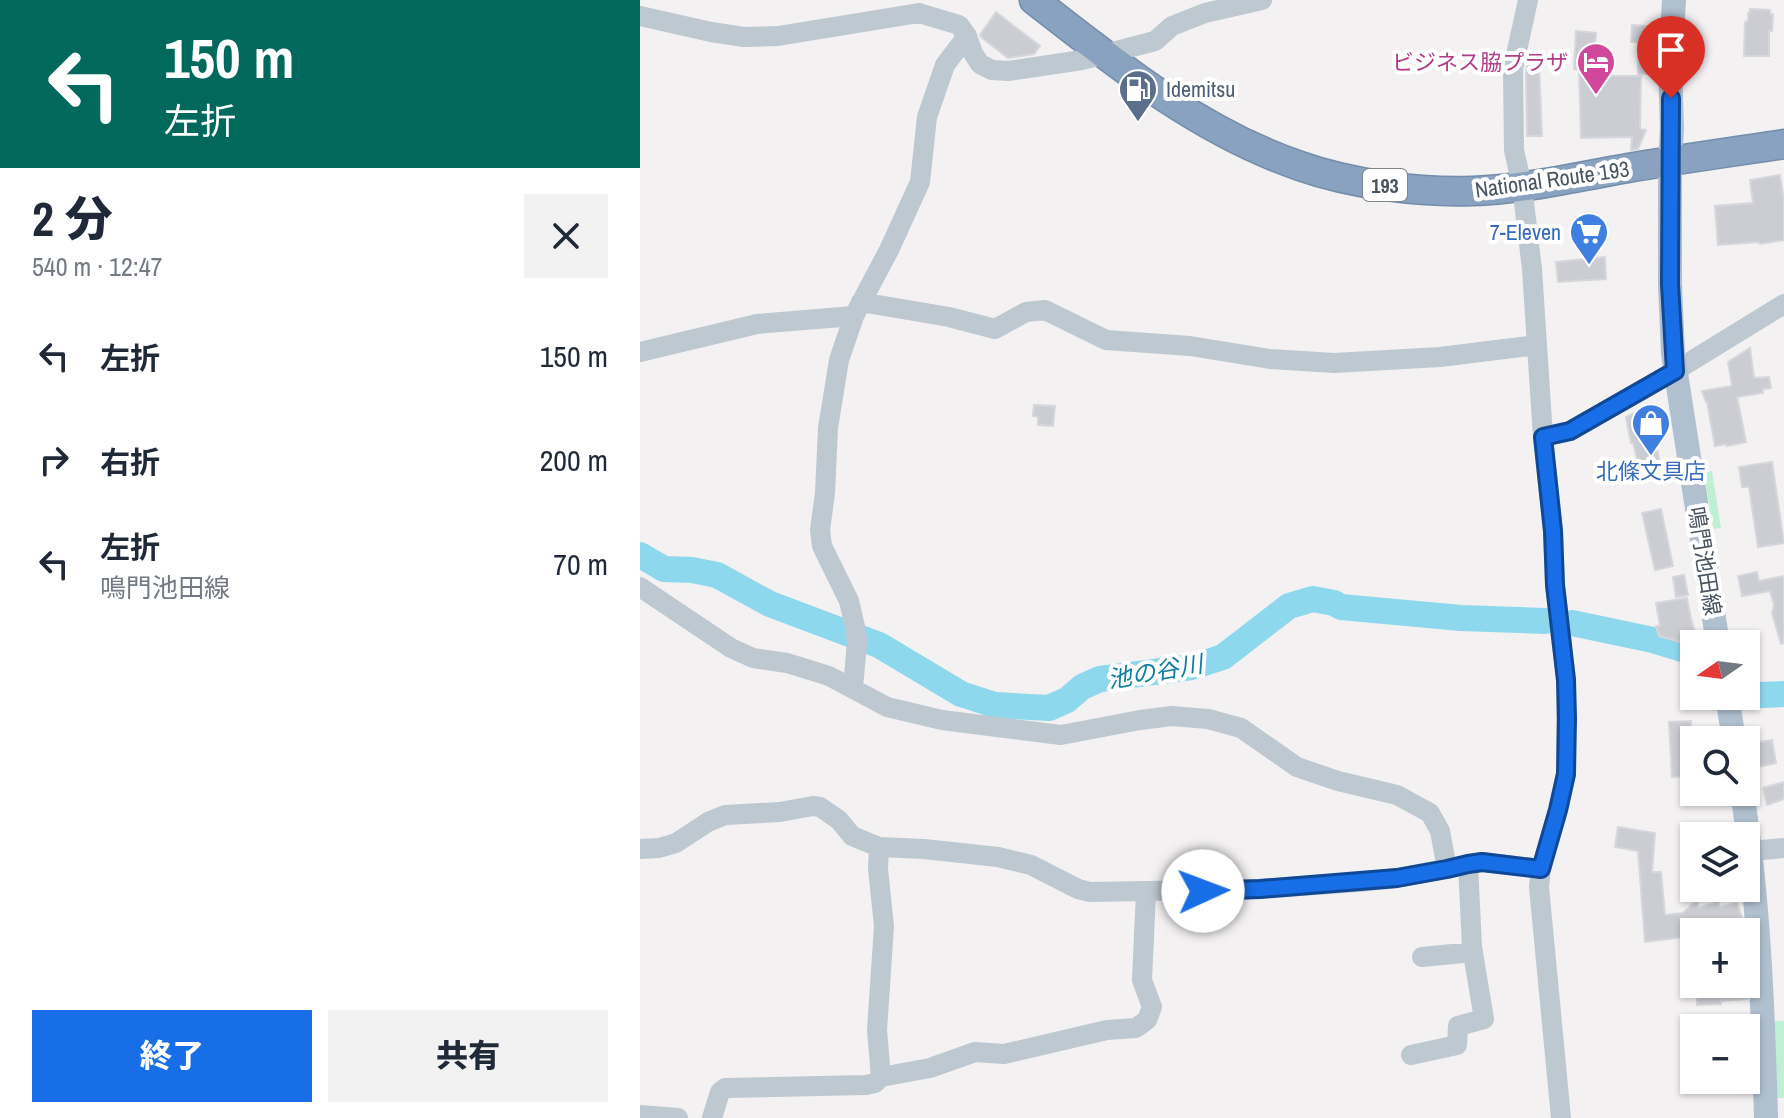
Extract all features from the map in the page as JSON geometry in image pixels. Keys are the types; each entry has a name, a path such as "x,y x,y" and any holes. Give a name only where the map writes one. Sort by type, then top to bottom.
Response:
{"highway":[{"name":"National Route 193","path":"1034,0 1103,54 1189,113 1253,147 1301,167 1363,182 1425,190 1473,191 1784,144"}],"main road":[{"name":"鳴門池田線","path":"1674,0 1670,68 1670,284 1675,371 1716,630"},
{"path":"1755,902 1763,1012 1766,1118"}],"street":[{"path":"640,16 744,37 778,36 918,6 959,25 980,64 992,70 1008,71 1082,60 1155,41 1172,26 1205,13 1262,0"},
{"path":"1528,0 1513,69 1514,150 1522,186 1532,269 1555,585 1566,680 1566,774 1539,887 1561,1118"},
{"path":"853,688 856,637 849,601 822,546 820,530 834,387 839,360 857,309 889,250 920,182 927,117 945,65 967,36"},
{"path":"1543,437 1570,431 1784,304"},
{"path":"640,352 757,324 857,309 949,317 995,329 1026,312 1045,310 1106,340 1190,346 1270,359 1334,363 1440,357 1537,345"},
{"path":"640,587 731,648 753,658 787,663 829,676 887,707 942,720 1061,735 1172,716 1208,719 1241,728 1297,767 1338,781 1397,795 1430,813 1440,831 1447,869"},
{"path":"640,849 676,843 725,815 780,812 807,806 820,807 839,820 852,836 879,847 998,857 1031,865 1090,892 1260,889 1358,882 1482,862 1541,869"},
{"path":"879,847 884,926 877,1030 881,1077"},
{"path":"1760,850 1784,848"},
{"path":"1411,1055 1457,1045 1458,1026 1484,1019 1473,952 1468,864"},
{"path":"712,1118 720,1092 725,1088 866,1085 875,1083 881,1077 930,1068 975,1052 1004,1054 1107,1030 1136,1028 1147,1020 1152,1007 1142,980 1146,892"},
{"path":"1422,957 1473,952"},
{"path":"640,1115 678,1118"}],"green space":[{"path":"1712,471 1721,528 1713,529 1704,473"},
{"path":"1769,1021 1784,1021 1784,1098 1771,1098"}],"building":[{"path":"1750,9 1770,10 1773,14 1769,56 1744,56 1745,22 1748,21"},
{"path":"996,12 1040,46 1034,54 1008,58 982,38 980,35"},
{"path":"1632,25 1657,27 1654,74 1638,74 1638,42 1631,42"},
{"name":"ビジネス脇プラザ","path":"1576,31 1596,33 1593,76 1641,76 1640,129 1646,130 1638,149 1631,150 1632,137 1581,138 1579,70 1574,69"},
{"name":"ビジネス脇プラザ","path":"1539,65 1542,136 1527,136 1526,70 1527,66"},
{"path":"1780,175 1784,240 1718,245 1715,206 1753,203 1750,180"},
{"path":"1605,257 1606,279 1558,282 1556,262"},
{"path":"1750,348 1754,378 1769,377 1771,388 1763,389 1763,393 1737,397 1746,442 1715,446 1702,391 1732,386 1728,362"},
{"path":"1034,405 1055,406 1053,426 1038,425 1038,417 1033,416"},
{"path":"1643,409 1649,442 1655,440 1660,463 1639,467 1626,417"},
{"path":"1772,462 1784,543 1758,547 1749,487 1742,487 1739,467"},
{"path":"1661,509 1673,566 1655,570 1642,513"},
{"path":"1757,572 1759,581 1784,576 1784,643 1781,644 1772,613 1774,605 1770,591 1742,596 1738,576"},
{"path":"1684,575 1688,595 1676,597 1673,577"},
{"path":"1687,598 1694,630 1680,630 1680,642 1659,636 1656,603"},
{"path":"1691,721 1691,726 1680,726 1680,777 1672,777 1669,722"},
{"path":"1772,740 1776,763 1760,767 1760,742"},
{"path":"1784,782 1784,799 1767,805 1763,788"},
{"path":"1618,827 1655,833 1652,872 1661,872 1665,915 1683,913 1694,902 1698,902 1698,908 1718,902 1720,907 1737,903 1742,918 1680,918 1680,938 1645,942 1638,851 1615,847"},
{"path":"1697,998 1747,998 1721,1001 1721,1004 1697,1005"}],"waterway":[{"name":"池の谷川","path":"640,555 664,569 717,575 770,604 879,645 961,694 995,705 1049,708 1100,679 1192,667 1223,657 1289,606 1313,599 1341,607 1461,618 1545,621"},
{"name":"池の谷川","path":"1572,623 1680,648"},
{"name":"池の谷川","path":"1760,695 1784,694"}],"place":[{"name":"ビジネス脇プラザ","path":"1596,96"},
{"name":"Idemitsu","path":"1138,123"},
{"name":"7-Eleven","path":"1589,266"},
{"name":"北條文具店","path":"1651,457"}],"route":[{"path":"1203,891 1397,878 1482,862 1541,869 1566,774 1567,718 1543,437 1570,431 1675,371 1670,284 1671,98"}]}
